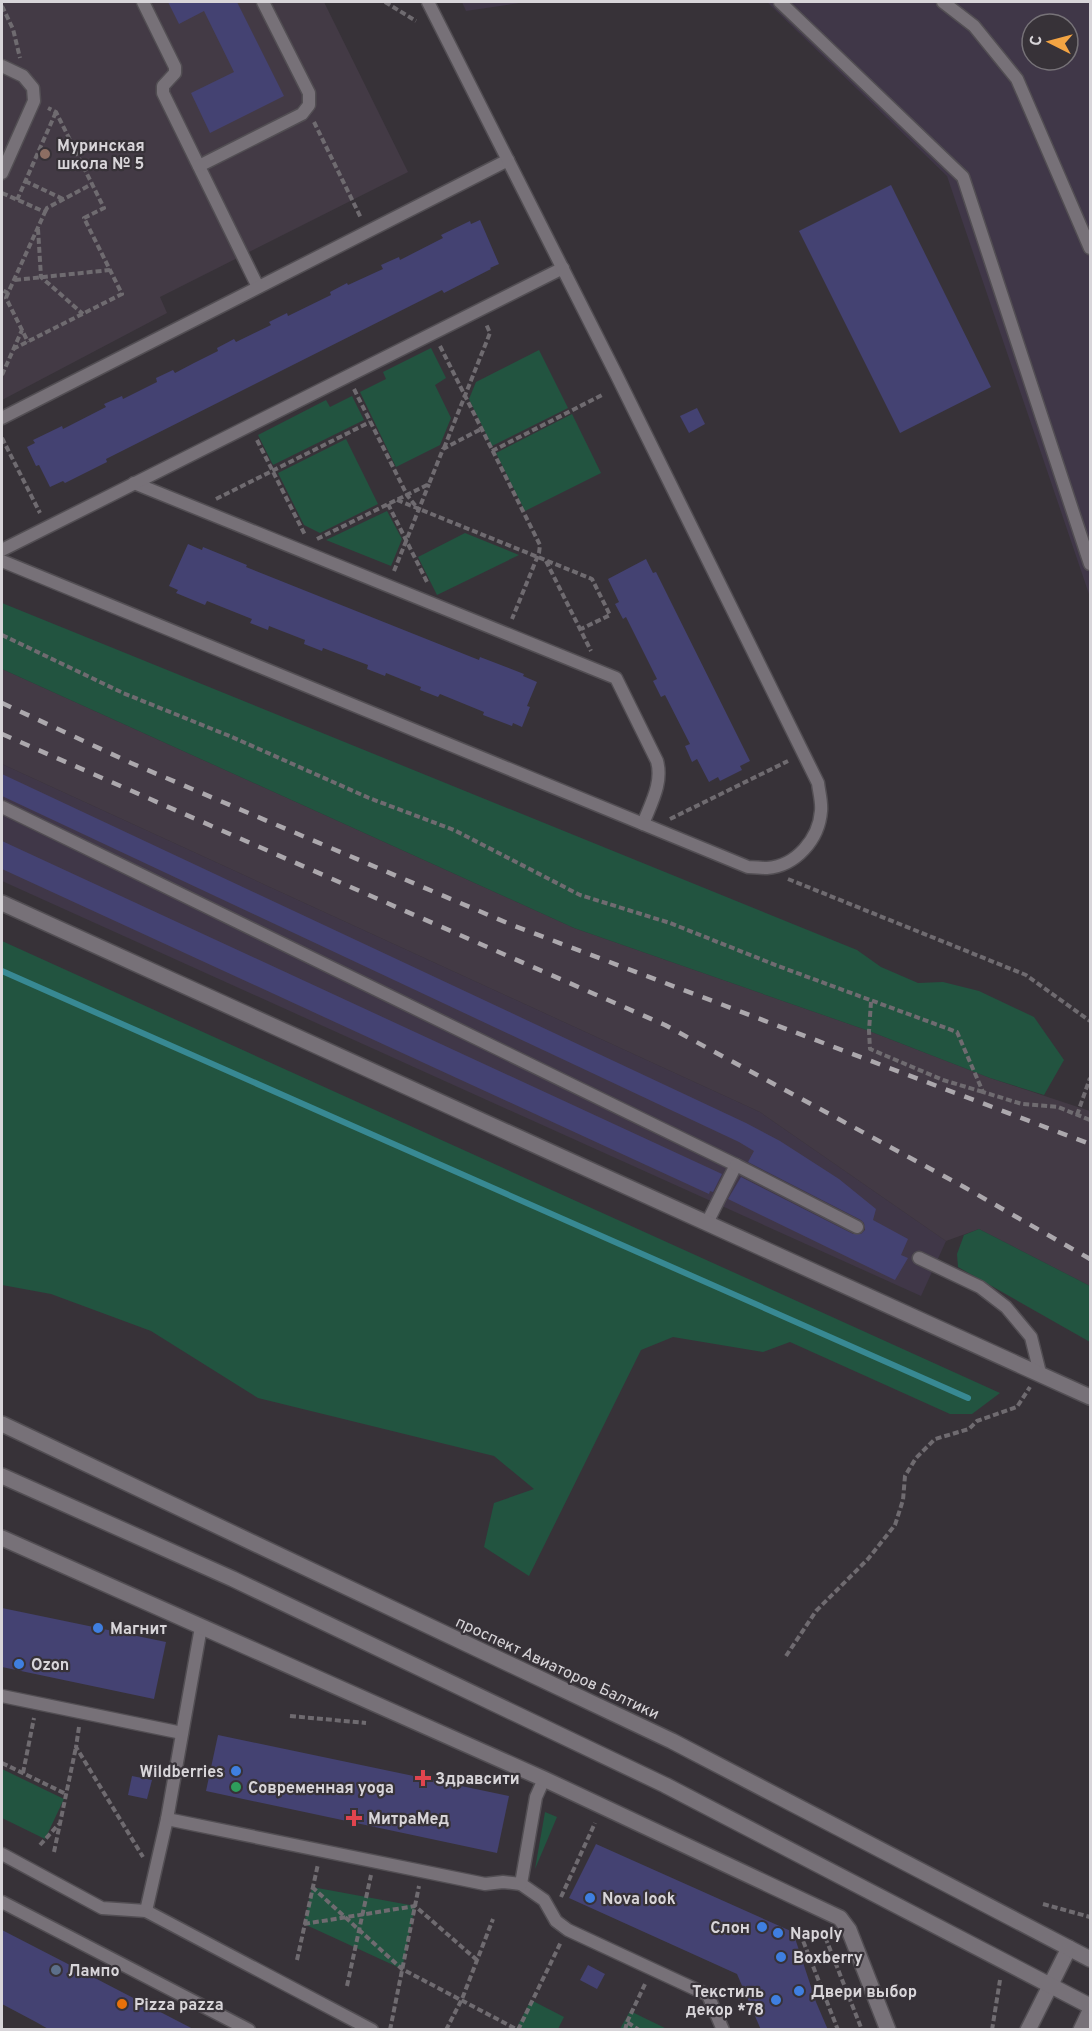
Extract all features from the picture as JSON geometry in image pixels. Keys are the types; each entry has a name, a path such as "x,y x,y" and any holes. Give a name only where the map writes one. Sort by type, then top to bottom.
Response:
{"street":[{"path":"2,903 1090,1396"},
{"name":"проспект Авиаторов Балтики","path":"2,1424 672,1741 1090,1959"},
{"path":"2,1476 233,1579 665,1785 1090,2006"},
{"path":"2,1538 544,1779 840,1918 849,1930 888,2030"},
{"path":"1028,2030 1069,1948"},
{"path":"1081,2030 1090,2012"}],"lane":[{"path":"143,2 175,67 175,73 163,86 163,93 258,287"},
{"path":"199,166 302,114 309,105 309,93 263,2"},
{"path":"2,561 748,867 769,868 789,861 806,848 816,833 821,810 818,783 563,268 428,2"},
{"path":"780,2 963,177 1090,564"},
{"path":"943,2 974,26 1017,79 1090,248"},
{"path":"2,66 23,76 33,88 34,101 2,173"},
{"path":"2,418 508,160"},
{"path":"2,550 563,268"},
{"path":"134,483 616,678 660,771 659,783 643,824"},
{"path":"2,807 736,1165 857,1227"},
{"path":"707,1223 736,1165"},
{"path":"919,1258 980,1287 1006,1307 1031,1337 1040,1373"},
{"path":"146,1911 167,1819 201,1627"},
{"path":"2,1696 182,1733"},
{"path":"521,1884 536,1797 544,1779"},
{"path":"167,1819 485,1884 503,1882 521,1884 544,1900 556,1922 568,1930 708,1995 723,2030"},
{"path":"2,1854 102,1908 146,1911 372,2030"},
{"path":"2,1902 249,2030"}],"path":[{"path":"386,2 416,21"},
{"path":"2,6 13,29 23,76"},
{"path":"13,349 122,294 84,218 104,208 56,112 34,101"},
{"path":"309,105 311,117 368,231"},
{"path":"17,200 56,112"},
{"path":"25,181 64,199"},
{"path":"28,342 6,298 8,293 47,208 92,184"},
{"path":"2,193 45,212"},
{"path":"38,227 41,277 83,314"},
{"path":"14,280 110,270"},
{"path":"2,290 8,293"},
{"path":"2,375 22,330"},
{"path":"433,333 540,545 507,634"},
{"path":"388,586 490,333"},
{"path":"347,377 407,495 419,509"},
{"path":"492,451 604,394"},
{"path":"197,509 370,422"},
{"path":"250,425 305,535 316,539"},
{"path":"443,449 481,429"},
{"path":"2,438 47,527"},
{"path":"310,555 316,539 429,484"},
{"path":"397,500 592,579 610,615 581,629"},
{"path":"388,504 439,606"},
{"path":"546,561 602,672"},
{"path":"2,635 123,693 232,737 369,798 454,830 580,896 670,923 872,1002 957,1032 983,1092"},
{"path":"670,819 788,761"},
{"path":"769,868 781,877 1026,975 1090,1021"},
{"path":"872,1002 870,1049 943,1080 1022,1104 1058,1107 1090,1120"},
{"path":"1077,1115 1090,1078"},
{"path":"786,1656 816,1611 868,1559 895,1525 903,1500 905,1476 916,1458 935,1439 969,1429 976,1421 1017,1407 1029,1389"},
{"path":"23,1773 36,1703"},
{"path":"54,1852 82,1712"},
{"path":"290,1716 366,1723"},
{"path":"76,1747 145,1859"},
{"path":"2,1763 66,1794"},
{"path":"561,1898 595,1823 606,1828"},
{"path":"40,1845 60,1824"},
{"path":"297,1960 318,1861"},
{"path":"348,1986 372,1870"},
{"path":"390,2030 420,1879"},
{"path":"312,1887 402,1969 518,2029 568,1930"},
{"path":"1043,1904 1090,1917"},
{"path":"304,1924 415,1906"},
{"path":"415,1906 478,1960"},
{"path":"446,2030 462,1999 493,1919"},
{"path":"821,1927 862,2030"},
{"path":"800,1933 838,2030"},
{"path":"625,2030 647,1980"},
{"path":"992,2030 1000,1980"},
{"path":"627,2022 639,2030"}],"shaded area":[{"path":"2,2 324,2 408,172 160,297 167,313 2,400"},
{"path":"462,2 526,2 466,11"},
{"path":"767,2 1090,2 1090,597 947,176"},
{"path":"2,669 574,928 869,1031 990,1078 1090,1111 1090,1286 979,1229 946,1241 760,1112 2,764"},
{"path":"2,764 760,1112 946,1241 921,1296 2,881"}],"green space":[{"path":"431,348 446,378 435,385 451,418 440,445 396,467 360,392 386,379 383,372"},
{"path":"539,350 568,408 492,446 469,399 476,382"},
{"path":"352,396 364,420 273,465 258,435 326,400 330,407"},
{"path":"572,414 601,473 525,511 496,453"},
{"path":"346,439 378,504 320,533 304,525 278,473"},
{"path":"387,511 402,539 391,566 326,540"},
{"path":"465,533 519,555 437,595 418,557"},
{"path":"2,603 857,950 881,967 918,983 943,982 979,991 1034,1017 1064,1060 1044,1095 990,1078 869,1031 574,928 2,669"},
{"path":"2,941 1000,1393 972,1414 950,1414 790,1342 763,1352 673,1337 641,1350 529,1576 484,1547 494,1503 534,1489 494,1456 258,1398 151,1331 51,1294 2,1285"},
{"path":"979,1229 1090,1286 1090,1342 958,1267 957,1254 964,1235"},
{"path":"2,1769 64,1799 45,1839 2,1818"},
{"path":"545,1812 557,1817 535,1869"},
{"path":"312,1887 415,1906 402,1969 304,1924"},
{"path":"531,2000 564,2017 558,2029 516,2029"},
{"path":"630,2011 667,2029 620,2029"}],"building":[{"path":"168,2 237,2 284,96 210,133 191,93 234,72 204,11 179,24"},
{"path":"891,185 991,387 900,433 799,231"},
{"path":"480,220 499,264 491,269 444,293 442,290 106,459 107,462 65,483 63,481 50,487 39,465 36,466 27,447 35,443 33,440 62,426 63,429 106,407 104,404 122,396 123,399 157,382 156,378 173,370 175,373 218,351 217,348 234,339 236,342 271,325 269,322 287,313 288,316 331,295 330,292 347,283 348,285 383,269 381,265 399,257 400,260 443,238 441,235 470,221 471,224"},
{"path":"697,408 705,424 689,433 680,416"},
{"path":"188,544 202,550 203,547 247,565 246,567 479,660 480,657 524,674 523,676 537,682 527,706 530,707 522,727 513,723 512,726 483,715 484,712 440,694 438,697 420,690 421,687 386,673 385,676 367,669 368,665 323,648 322,651 304,644 305,640 269,626 268,630 250,623 252,619 207,601 205,605 176,593 178,590 169,586"},
{"path":"646,559 653,573 656,572 750,761 740,766 742,770 720,781 718,777 709,782 697,759 692,762 685,746 690,744 665,695 661,697 653,681 657,679 626,617 623,619 615,604 619,602 608,579"},
{"path":"2,774 780,1141 839,1179 876,1209 873,1220 908,1239 901,1255 908,1258 895,1280 728,1199 741,1177 853,1234 861,1234 865,1230 861,1220 748,1162 754,1151 739,1142 2,796"},
{"path":"2,841 722,1174 713,1192 710,1191 709,1194 2,869"},
{"path":"2,1608 166,1642 154,1699 2,1667"},
{"path":"218,1735 509,1796 497,1853 206,1791"},
{"path":"132,1776 152,1780 147,1799 128,1795"},
{"path":"596,1844 793,1932 816,2002 828,2030 761,2030 737,1974 569,1898"},
{"path":"2,1930 195,2030 50,2030 2,2004"},
{"path":"588,1965 605,1974 597,1989 580,1980"}],"waterway":[{"path":"2,971 968,1398"}],"railway":[{"path":"2,703 131,763 512,925 1090,1144"},
{"path":"2,734 665,1025 964,1187 1090,1259"}],"place":[{"name":"Муринская школа № 5","path":"45,154"},
{"name":"Магнит","path":"98,1628"},
{"name":"Ozon","path":"19,1664"},
{"name":"Wildberries","path":"236,1771"},
{"name":"Здравсити","path":"423,1778"},
{"name":"Современная yoga","path":"236,1787"},
{"name":"МитраМед","path":"354,1818"},
{"name":"Nova look","path":"590,1898"},
{"name":"Слон","path":"762,1927"},
{"name":"Napoly","path":"778,1933"},
{"name":"Boxberry","path":"781,1957"},
{"name":"Лампо","path":"56,1970"},
{"name":"Двери выбор","path":"799,1991"},
{"name":"Текстиль декор *78","path":"776,2000"},
{"name":"Pizza pazza","path":"122,2004"}]}
